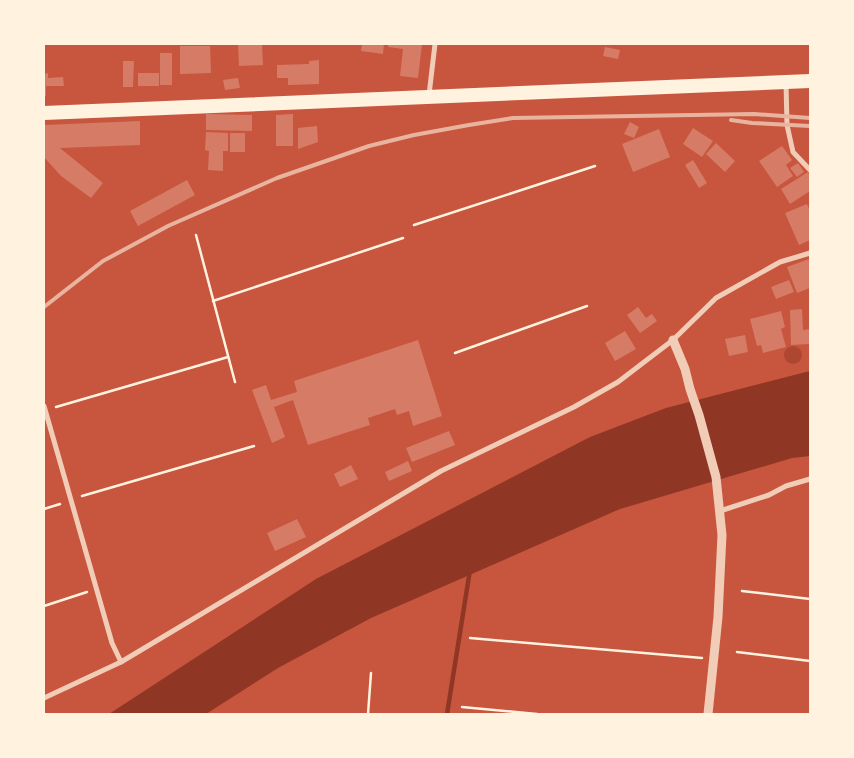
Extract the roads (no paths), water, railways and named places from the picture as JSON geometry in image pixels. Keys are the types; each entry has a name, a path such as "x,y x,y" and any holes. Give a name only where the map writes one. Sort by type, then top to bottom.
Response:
{"highway":[{"path":"44,112 810,81"}],"street":[{"path":"429,97 435,44"},
{"path":"786,83 786,125 793,152 810,170"},
{"path":"44,698 121,662 441,470 574,408 618,382 673,340 716,298 780,262 810,254"},
{"path":"673,340 685,369 699,415 716,477 719,499 722,535 718,617 708,714"},
{"path":"44,406 112,643 121,662"},
{"path":"720,511 810,479"}],"waterway":[{"path":"447,714 470,570"}],"railway":[{"path":"44,307 103,261 168,226 277,178 369,146 414,135 513,118 754,114 810,118"},
{"path":"731,120 810,126"}]}
